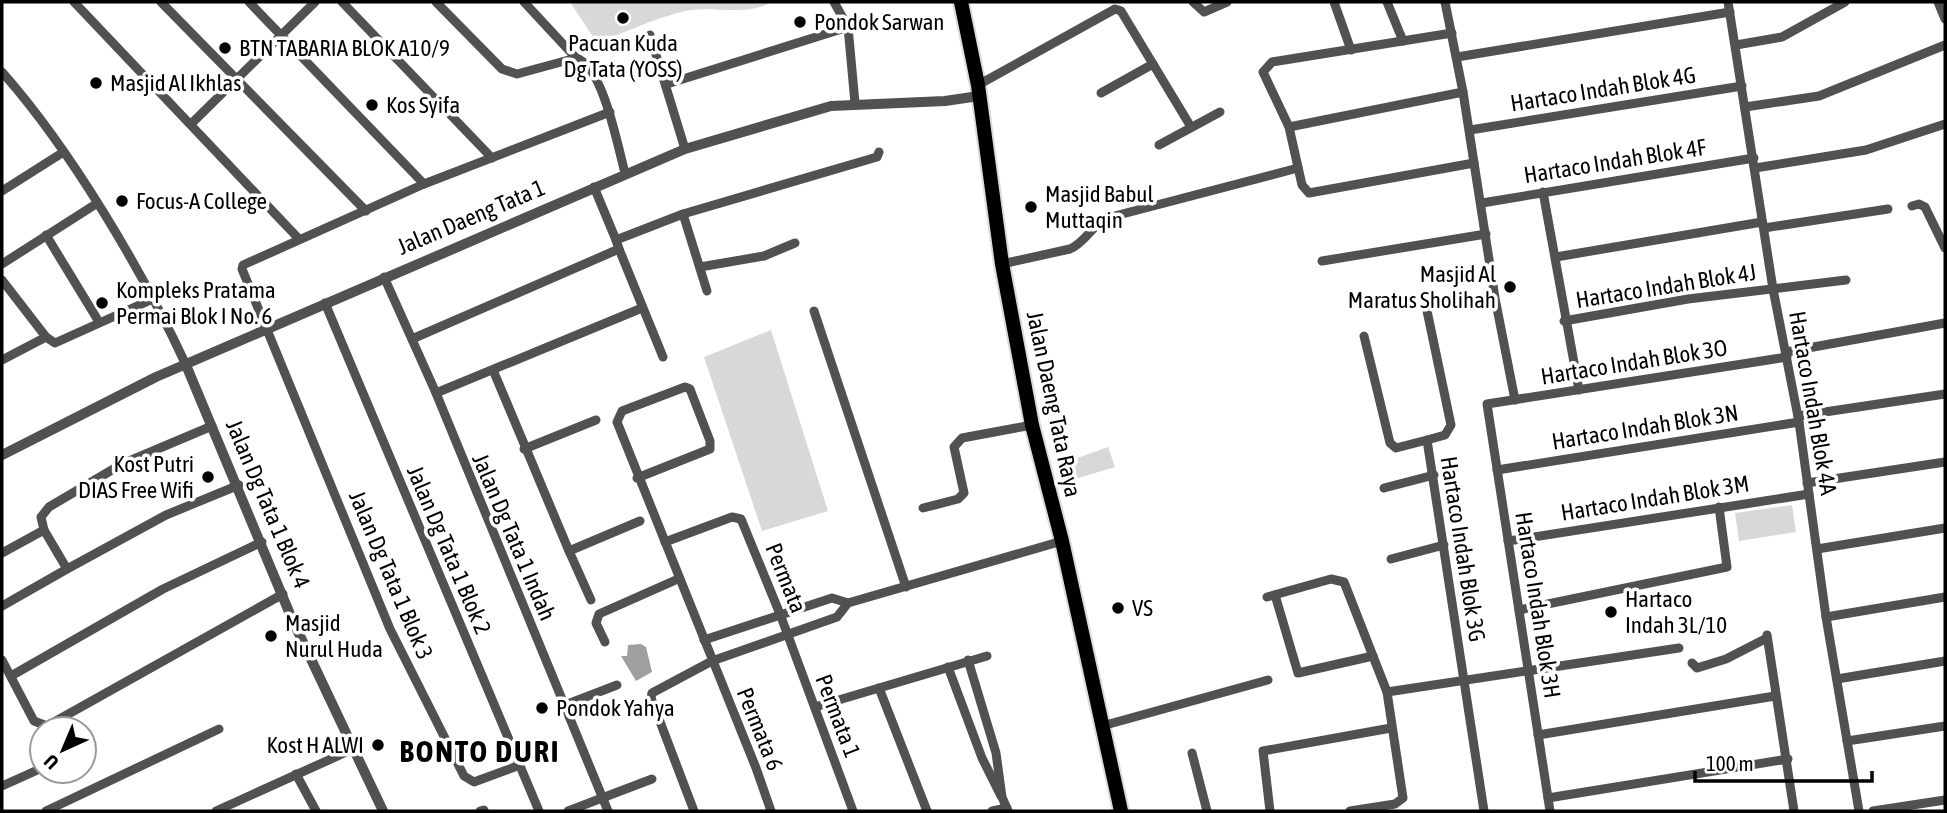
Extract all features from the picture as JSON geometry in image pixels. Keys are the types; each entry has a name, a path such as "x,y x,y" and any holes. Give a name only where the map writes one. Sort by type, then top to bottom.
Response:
{"main road":[{"name":"Jalan Daeng Tata Raya","path":"961,2 979,90 1002,264 1032,425 1062,541 1121,811"}],"street":[{"path":"74,2 299,239"},
{"path":"161,2 366,211"},
{"path":"249,2 424,184"},
{"path":"191,124 280,33 315,2"},
{"path":"342,2 492,158"},
{"path":"436,2 502,69 517,74 576,58 584,60 592,70 610,113 625,173"},
{"path":"524,2 576,58"},
{"path":"834,2 848,27 855,103"},
{"path":"1193,2 1199,10 1206,11 1227,2"},
{"path":"1334,2 1351,50"},
{"path":"1387,2 1403,41"},
{"path":"1445,2 1457,57 1515,400"},
{"path":"1736,45 1782,37 1845,2"},
{"path":"1938,2 1945,19"},
{"path":"1457,57 1729,7"},
{"name":"Hartaco Indah Blok 4A","path":"1729,7 1773,289 1799,419 1826,617 1858,811"},
{"path":"979,90 1115,9 1121,10 1191,127"},
{"path":"667,84 848,27"},
{"path":"1452,33 1272,62 1264,69 1264,76 1289,127 1303,188 1312,193 1474,163"},
{"path":"650,35 685,149"},
{"path":"1745,107 1819,96 1945,46"},
{"path":"1101,93 1153,64"},
{"path":"2,72 96,204 155,298 186,365"},
{"name":"Hartaco Indah Blok 4G","path":"1469,130 1742,86"},
{"name":"Jalan Daeng Tata 1","path":"2,455 268,328 685,149 794,116 855,103 944,101 979,90"},
{"path":"1289,127 1463,92"},
{"path":"1158,145 1220,112"},
{"path":"268,328 242,269 243,265 424,184 610,113"},
{"path":"1755,168 1856,152 1945,124"},
{"path":"412,339 683,214 877,157 879,152"},
{"path":"2,191 62,153"},
{"name":"Hartaco Indah Blok 4F","path":"1482,203 1754,158"},
{"path":"1002,264 1080,245 1097,224 1107,218 1298,167"},
{"path":"594,187 663,356"},
{"path":"1543,192 1556,257 1564,321 1579,390"},
{"path":"2,264 96,204"},
{"path":"1912,206 1919,204 1925,207 1945,248"},
{"path":"1556,257 1888,209"},
{"path":"683,214 707,291"},
{"path":"1322,261 1486,234"},
{"path":"46,235 99,322"},
{"path":"699,267 764,256 795,243"},
{"name":"Jalan Dg Tata 1 Indah","path":"384,277 436,393 475,496 608,811"},
{"name":"Hartaco Indah Blok 4J","path":"1564,321 1688,299 1846,279"},
{"path":"2,281 46,337 55,343 155,298"},
{"name":"Jalan Dg Tata 1 Blok 2","path":"325,303 539,811"},
{"path":"1426,306 1451,425 1446,435 1426,440"},
{"path":"436,393 642,308"},
{"path":"814,310 906,587"},
{"name":"Hartaco Indah Blok 3O","path":"1487,404 1787,354 1945,323"},
{"name":"Jalan Dg Tata 1 Blok 3","path":"268,328 390,629 464,776 474,782 520,765"},
{"name":"Hartaco Indah Blok 3G","path":"1364,336 1390,443 1396,448 1426,440 1434,475 1483,811"},
{"path":"2,359 46,337"},
{"name":"Jalan Dg Tata 1 Blok 4","path":"186,365 283,594 383,811"},
{"path":"493,370 524,449 591,600"},
{"path":"637,478 710,449 710,440 690,388 685,387 618,415 617,422 637,478 712,661"},
{"name":"Hartaco Indah Blok 3N","path":"1497,470 1945,394"},
{"name":"Hartaco Indah Blok 3H","path":"1487,404 1549,811"},
{"path":"524,449 596,420"},
{"path":"923,508 958,499 964,494 954,455 954,447 962,438 1032,425"},
{"path":"67,569 44,530 41,517 49,507 122,464 212,426"},
{"path":"1807,483 1945,461"},
{"path":"1384,488 1434,475"},
{"path":"2,606 166,515 239,485"},
{"name":"Hartaco Indah Blok 3M","path":"1508,541 1809,494"},
{"path":"1520,610 1727,567 1719,507"},
{"name":"Permata","path":"665,542 737,516 787,633 712,661 656,690 651,698 694,811"},
{"path":"569,551 640,520"},
{"path":"1817,549 1945,528"},
{"path":"2,553 44,530"},
{"path":"704,640 832,598 848,603 1062,541"},
{"path":"11,676 163,589 262,542"},
{"path":"1391,559 1444,545"},
{"path":"605,642 596,623 599,614 678,579"},
{"path":"1350,811 1402,800 1387,692 1373,656 1345,584 1341,580 1331,579 1271,596 1298,673 1373,656"},
{"path":"2,660 34,721 39,726 47,726 283,594"},
{"path":"1826,617 1945,597"},
{"path":"787,633 837,617 848,603"},
{"name":"Permata 1","path":"787,633 853,811"},
{"path":"1692,663 1697,668 1712,665 1767,636 1794,811"},
{"path":"1387,692 1529,673 1679,648"},
{"path":"815,707 987,656"},
{"path":"968,660 999,765 1002,797"},
{"name":"Permata 6","path":"712,661 771,811"},
{"path":"1837,679 1945,661"},
{"path":"948,667 982,758 1007,810 992,811"},
{"path":"1102,726 1268,680"},
{"path":"565,705 617,685"},
{"path":"879,688 927,811"},
{"path":"1538,735 1775,696"},
{"path":"1847,741 1945,726"},
{"path":"1270,811 1263,751 1391,728"},
{"path":"46,811 219,729"},
{"path":"216,811 353,749"},
{"path":"1192,753 1207,811"},
{"path":"1548,798 1788,759"},
{"path":"2,786 28,774"},
{"path":"296,774 316,811"},
{"path":"568,811 652,779"},
{"path":"1873,811 1945,800"}],"shaded area":[{"name":"Pacuan Kuda Dg Tata (YOSS)","path":"570,2 772,2 751,9 685,11 597,43"},
{"path":"771,330 828,511 762,531 704,357"},
{"path":"1108,447 1115,467 1072,480 1066,462"},
{"path":"1792,505 1796,532 1739,541 1735,513"},
{"path":"641,644 646,647 652,672 636,681 621,656 627,656 628,645"}],"place":[{"name":"Pacuan Kuda Dg Tata (YOSS)","path":"623,18"},
{"name":"Pondok Sarwan","path":"800,22"},
{"name":"BTN TABARIA BLOK A10/9","path":"225,48"},
{"name":"Masjid Al Ikhlas","path":"96,83"},
{"name":"Kos Syifa","path":"372,105"},
{"name":"Focus-A College","path":"122,201"},
{"name":"Masjid Babul Muttaqin","path":"1031,207"},
{"name":"Masjid Al Maratus Sholihah","path":"1510,287"},
{"name":"Kompleks Pratama Permai Blok I No. 6","path":"102,303"},
{"name":"Kost Putri DIAS Free Wifi","path":"208,477"},
{"name":"VS","path":"1118,608"},
{"name":"Hartaco Indah 3L/10","path":"1611,612"},
{"name":"Masjid Nurul Huda","path":"271,636"},
{"name":"Pondok Yahya","path":"542,708"},
{"name":"Kost H ALWI","path":"378,745"}],"district":[{"name":"BONTO DURI","path":"480,751"}]}
